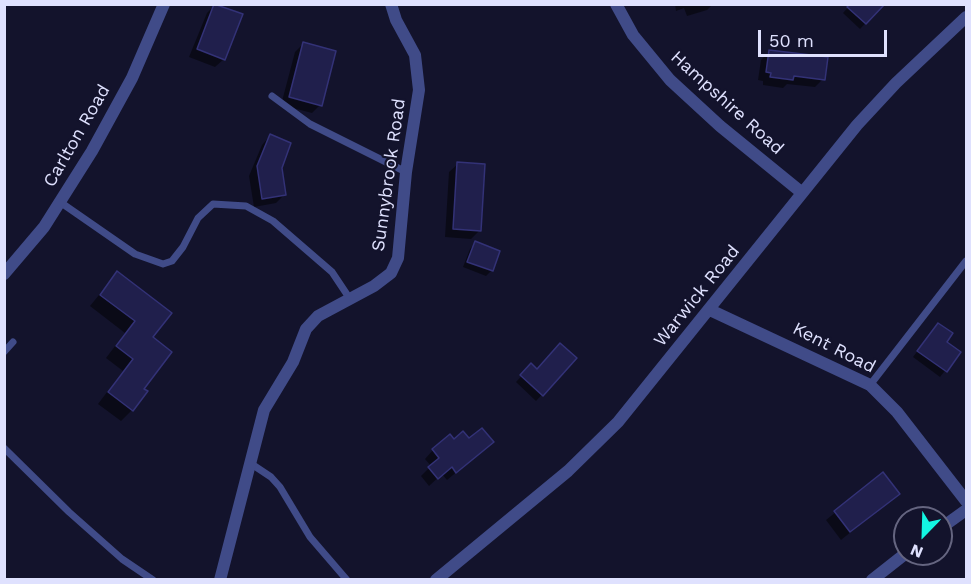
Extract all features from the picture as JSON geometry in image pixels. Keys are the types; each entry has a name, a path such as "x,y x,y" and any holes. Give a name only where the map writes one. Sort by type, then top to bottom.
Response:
{"street":[{"name":"Carlton Road","path":"4,274 44,227 92,151 132,78 164,4"},
{"name":"Sunnybrook Road","path":"220,579 264,410 293,362 306,329 318,316 375,286 391,273 398,258 406,172 419,90 415,55 396,20 391,4"},
{"name":"Hampshire Road","path":"616,4 633,35 670,80 720,126 801,192"},
{"name":"Warwick Road","path":"436,579 568,471 618,422 857,125 896,83 966,16"},
{"name":"Kent Road","path":"710,309 870,385 897,412 966,501"},
{"path":"953,519 966,510"},
{"path":"872,579 893,563"}],"lane":[{"path":"272,96 310,124 406,172"},
{"path":"60,202 135,254 163,264 172,261 183,247 198,218 213,204 246,206 273,221 332,272 350,299"},
{"path":"870,385 966,261"},
{"path":"4,352 13,342"},
{"path":"4,448 69,512 122,559 153,579"},
{"path":"249,463 271,477 280,487 310,537 347,579"}],"building":[{"path":"214,4 243,14 225,60 197,49"},
{"path":"850,4 885,4 866,24 847,7"},
{"path":"303,42 336,51 322,106 289,97"},
{"path":"769,50 828,57 825,80 794,76 793,80 770,77 771,73 766,72"},
{"path":"270,134 291,143 282,168 286,195 262,199 257,166"},
{"path":"457,162 485,164 481,231 453,229"},
{"path":"475,241 500,251 493,271 467,262"},
{"path":"117,271 172,313 153,337 172,352 144,389 148,391 133,411 108,392 133,359 116,346 135,321 100,295"},
{"path":"938,323 953,333 947,342 961,352 947,372 917,351"},
{"path":"560,343 577,358 543,396 520,375 531,363 537,369"},
{"path":"482,428 494,442 456,473 452,467 438,479 428,467 439,458 432,449 450,434 454,439 463,431 469,438"},
{"path":"883,472 900,494 850,532 834,511"}]}
